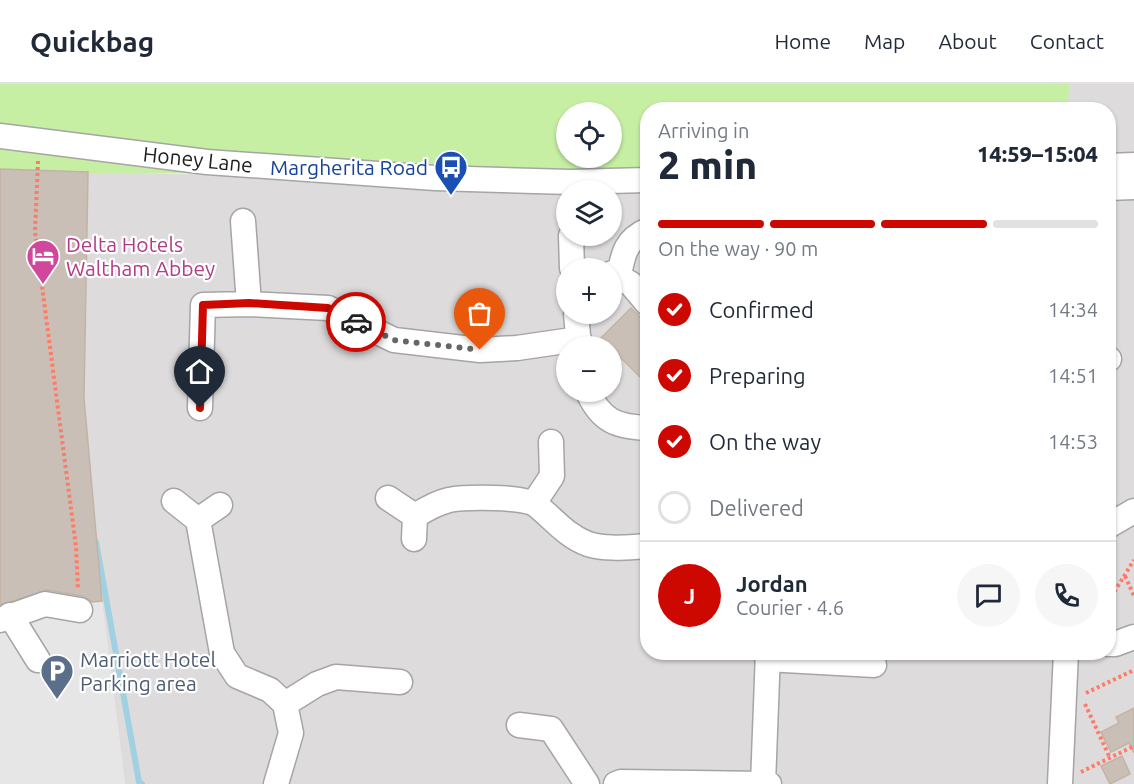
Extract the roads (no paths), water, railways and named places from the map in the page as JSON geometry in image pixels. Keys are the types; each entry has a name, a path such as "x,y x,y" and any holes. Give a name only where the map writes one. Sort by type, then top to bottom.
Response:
{"street":[{"name":"Honey Lane","path":"0,136 39,139 207,162 556,185"},
{"path":"1116,166 1134,165"},
{"name":"Honey Lane","path":"622,182 640,181"},
{"path":"1116,188 1134,187"},
{"path":"243,221 249,303"},
{"path":"622,258 630,241 640,235"},
{"path":"622,278 631,284 640,295"},
{"path":"200,408 203,305 249,303 328,308 394,340 480,350 556,345"},
{"path":"593,402 596,408 611,421 629,428 640,428"},
{"path":"534,503 552,477 550,442"},
{"path":"388,498 414,527 433,505 449,500 505,499 534,503 561,529 588,543 604,548 640,546"},
{"path":"174,501 198,520 222,653 237,676 270,690 285,704 291,733 276,784"},
{"path":"198,520 220,505"},
{"path":"1116,522 1134,512"},
{"path":"38,660 5,617 45,604 80,610"},
{"path":"1116,644 1134,637"},
{"path":"764,784 768,660"},
{"path":"815,660 874,665"},
{"path":"1060,783 1066,660"},
{"path":"285,704 317,684 336,677 400,682"},
{"path":"519,725 551,729 587,784"},
{"path":"616,784 621,782 769,784"}],"waterway":[{"path":"96,542 139,782 142,784"}],"place":[{"name":"Margherita Road","path":"451,196"},
{"name":"Delta Hotels Waltham Abbey","path":"43,285"},
{"name":"Marriott Hotel Parking area","path":"57,700"}]}
